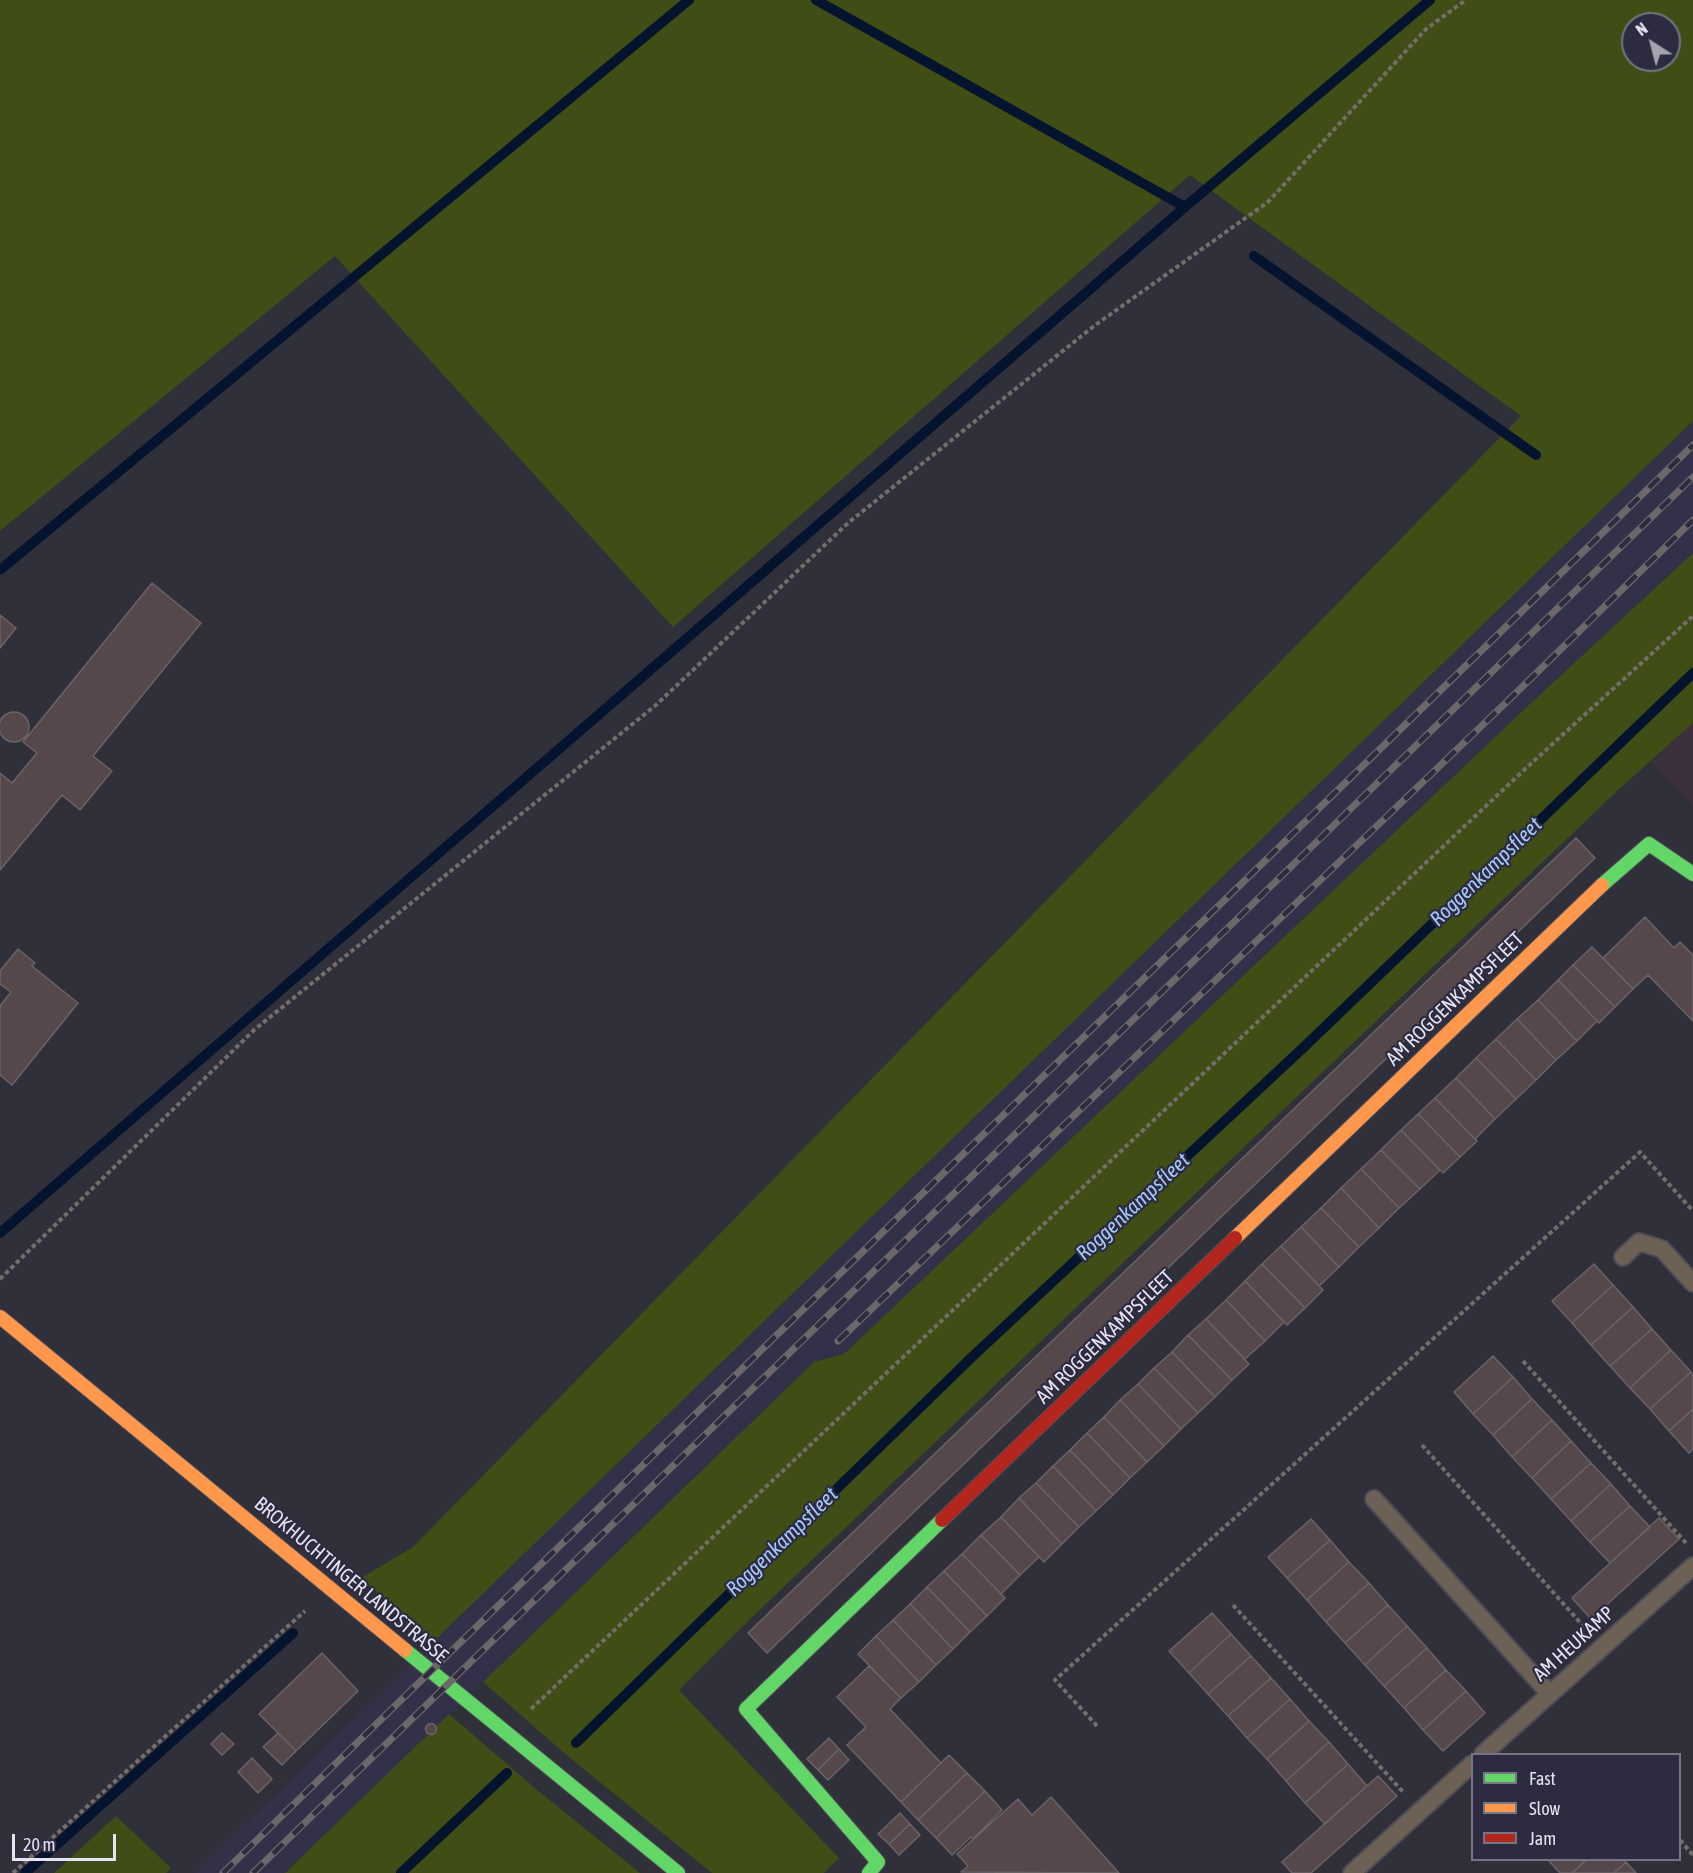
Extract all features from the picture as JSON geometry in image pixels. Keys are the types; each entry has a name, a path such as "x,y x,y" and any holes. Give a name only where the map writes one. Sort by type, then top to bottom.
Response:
{"street":[{"name":"AM ROGGENKAMPSFLEET","path":"869,1873 878,1862 746,1709 1594,892 1649,844 1693,874"},
{"name":"BROKHUCHTINGER LANDSTRASSE","path":"0,1317 678,1873"}],"lane":[{"path":"1623,1257 1640,1242 1662,1249 1693,1283"},
{"path":"1374,1499 1550,1694"},
{"name":"AM HEUKAMP","path":"1485,1753 1693,1566"},
{"path":"1352,1873 1471,1766"}],"path":[{"path":"0,1278 254,1030 656,705 848,523 1094,326 1268,202 1426,28 1467,0"},
{"path":"506,1733 1489,803 1693,616"},
{"path":"1097,1725 1055,1680 1640,1152 1693,1211"},
{"path":"1523,1361 1693,1550"},
{"path":"1422,1445 1603,1647"},
{"path":"13,1873 330,1588"},
{"path":"1233,1605 1420,1811"},
{"path":"1681,1841 1693,1855"}],"shaded area":[{"path":"1693,421 1693,553 1530,704 844,1354 814,1362 285,1873 194,1873 406,1670"},
{"path":"1693,723 1693,805 1651,762"}],"green space":[{"path":"0,0 1693,0 1693,421 432,1643 361,1578 413,1547 1521,416 1190,175 673,627 335,256 0,531"},
{"path":"1693,553 1693,723 1617,791 747,1622 679,1690 839,1858 824,1873 712,1873 570,1758 483,1682 814,1362 844,1354 1530,704"},
{"path":"449,1714 536,1789 640,1873 285,1873"},
{"path":"116,1816 171,1868 166,1873 54,1873"}],"building":[{"path":"152,583 201,623 93,756 112,771 80,810 62,795 0,870 0,773 12,783 37,753 23,742"},
{"path":"0,615 16,628 0,648"},
{"path":"14,712 25,716 29,727 25,738 14,742 3,738 -1,727 3,716"},
{"path":"1576,838 1595,858 767,1653 748,1633"},
{"path":"1645,917 1674,948 1680,942 1693,955 1693,1021 1648,975 1633,989 1603,958"},
{"path":"1592,947 1633,989 1615,1007 1573,965"},
{"path":"18,949 35,963 32,966 78,1003 12,1085 0,1075 0,1006 11,992 0,984 0,971"},
{"path":"1573,965 1615,1007 1599,1023 1558,980"},
{"path":"1558,980 1597,1021 1577,1041 1538,1000"},
{"path":"1538,1000 1577,1041 1556,1060 1517,1019"},
{"path":"1517,1019 1556,1060 1536,1080 1496,1039"},
{"path":"1496,1039 1536,1080 1516,1099 1476,1058"},
{"path":"1476,1058 1516,1099 1495,1119 1456,1078"},
{"path":"1456,1078 1495,1119 1475,1139 1435,1098"},
{"path":"1435,1098 1477,1141 1460,1157 1418,1114"},
{"path":"1418,1114 1460,1157 1443,1173 1401,1130"},
{"path":"1401,1130 1440,1170 1420,1189 1381,1150"},
{"path":"1381,1150 1420,1189 1399,1208 1361,1169"},
{"path":"1361,1169 1399,1208 1379,1228 1341,1188"},
{"path":"1341,1188 1379,1228 1359,1247 1321,1208"},
{"path":"1321,1208 1359,1247 1339,1267 1301,1227"},
{"path":"1301,1227 1339,1267 1319,1286 1281,1246"},
{"path":"1281,1246 1323,1290 1305,1308 1262,1264"},
{"path":"1262,1264 1305,1308 1287,1325 1245,1281"},
{"path":"1594,1264 1613,1285 1572,1323 1552,1301"},
{"path":"1245,1281 1284,1322 1265,1341 1226,1300"},
{"path":"1613,1285 1633,1307 1591,1345 1572,1323"},
{"path":"1226,1300 1265,1341 1245,1359 1206,1319"},
{"path":"1633,1307 1652,1329 1610,1366 1591,1345"},
{"path":"1206,1319 1249,1364 1232,1380 1188,1335"},
{"path":"1652,1329 1671,1350 1630,1388 1610,1366"},
{"path":"1188,1335 1232,1380 1215,1397 1172,1352"},
{"path":"1671,1350 1691,1372 1650,1409 1630,1388"},
{"path":"1172,1352 1215,1397 1198,1413 1154,1368"},
{"path":"1493,1356 1513,1377 1473,1414 1454,1392"},
{"path":"1154,1368 1198,1413 1181,1429 1138,1384"},
{"path":"1691,1372 1693,1374 1693,1409 1669,1431 1650,1409"},
{"path":"1513,1377 1532,1399 1493,1435 1473,1414"},
{"path":"1138,1384 1181,1429 1164,1446 1120,1400"},
{"path":"1532,1399 1552,1420 1512,1457 1493,1435"},
{"path":"1120,1400 1164,1446 1147,1462 1104,1417"},
{"path":"1693,1409 1693,1449 1689,1453 1669,1431"},
{"path":"1104,1417 1147,1462 1130,1478 1087,1433"},
{"path":"1552,1420 1571,1441 1532,1478 1512,1457"},
{"path":"1087,1433 1130,1478 1113,1495 1070,1450"},
{"path":"1571,1441 1591,1463 1551,1499 1532,1478"},
{"path":"1070,1450 1113,1495 1096,1511 1053,1466"},
{"path":"1591,1463 1611,1484 1571,1521 1551,1499"},
{"path":"1053,1466 1096,1511 1079,1527 1036,1483"},
{"path":"1036,1483 1079,1527 1062,1544 1019,1498"},
{"path":"1611,1484 1630,1506 1590,1542 1571,1521"},
{"path":"1019,1498 1062,1544 1044,1562 1001,1517"},
{"path":"1630,1506 1650,1527 1610,1563 1590,1542"},
{"path":"1001,1517 1039,1557 1020,1575 981,1535"},
{"path":"1659,1518 1679,1539 1591,1619 1572,1598"},
{"path":"1311,1519 1330,1540 1287,1578 1268,1557"},
{"path":"981,1535 1020,1575 1001,1594 962,1554"},
{"path":"1330,1540 1349,1562 1307,1600 1287,1578"},
{"path":"962,1554 1005,1598 987,1616 944,1571"},
{"path":"1349,1562 1369,1583 1326,1622 1307,1600"},
{"path":"944,1571 987,1616 970,1632 927,1587"},
{"path":"1369,1583 1388,1605 1345,1643 1326,1622"},
{"path":"927,1587 970,1632 953,1649 910,1604"},
{"path":"910,1604 953,1649 936,1665 893,1620"},
{"path":"1388,1605 1407,1626 1365,1665 1345,1643"},
{"path":"1212,1613 1231,1634 1189,1673 1169,1651"},
{"path":"893,1620 936,1665 919,1682 876,1636"},
{"path":"1407,1626 1427,1648 1384,1686 1365,1665"},
{"path":"1231,1634 1251,1656 1208,1694 1189,1673"},
{"path":"876,1636 919,1682 901,1698 858,1654"},
{"path":"1427,1648 1446,1670 1404,1708 1384,1686"},
{"path":"322,1653 358,1691 296,1751 259,1714"},
{"path":"1251,1656 1271,1678 1228,1716 1208,1694"},
{"path":"869,1666 901,1698 890,1709 941,1763 901,1802 847,1745 866,1727 837,1697"},
{"path":"1446,1670 1466,1691 1423,1730 1404,1708"},
{"path":"1271,1678 1290,1699 1247,1738 1228,1716"},
{"path":"1466,1691 1485,1713 1443,1751 1423,1730"},
{"path":"1290,1699 1309,1721 1267,1759 1247,1738"},
{"path":"1309,1721 1329,1742 1286,1781 1267,1759"},
{"path":"431,1723 437,1729 431,1735 425,1729"},
{"path":"222,1733 234,1744 222,1755 211,1744"},
{"path":"278,1733 296,1751 282,1765 263,1747"},
{"path":"829,1738 839,1749 818,1770 807,1759"},
{"path":"1329,1742 1348,1764 1305,1803 1286,1781"},
{"path":"839,1749 849,1760 828,1780 818,1770"},
{"path":"949,1755 967,1773 918,1820 901,1802"},
{"path":"252,1758 272,1779 258,1793 238,1772"},
{"path":"1348,1764 1367,1786 1325,1824 1305,1803"},
{"path":"967,1773 985,1791 936,1838 918,1820"},
{"path":"1378,1776 1397,1796 1311,1873 1292,1873 1282,1862"},
{"path":"985,1791 1002,1810 973,1839 971,1837 952,1855 936,1838"},
{"path":"1051,1797 1119,1873 961,1872 968,1866 957,1854 1018,1799 1032,1815"},
{"path":"900,1813 910,1824 889,1844 878,1834"},
{"path":"910,1824 920,1835 899,1855 889,1844"},
{"path":"1549,1861 1585,1861 1572,1873 1560,1873"},
{"path":"1585,1861 1626,1862 1614,1873 1572,1873"},
{"path":"1626,1862 1636,1873 1614,1873"}],"waterway":[{"path":"0,570 689,0"},
{"path":"816,0 1185,207"},
{"path":"0,1233 1185,207 1430,0"},
{"path":"1254,256 1536,455"},
{"name":"Roggenkampsfleet","path":"576,1743 972,1357 1304,1047 1693,673"},
{"path":"25,1873 293,1633"},
{"name":"Roggenkampsfleet","path":"401,1873 507,1773"}],"railway":[{"path":"223,1873 1693,445"},
{"path":"253,1873 1693,477"},
{"path":"838,1341 1517,692 1693,520"}],"traffic: fast":[{"path":"1602,885 1649,844 1693,874"},
{"path":"869,1873 878,1862 746,1709 942,1520"},
{"path":"405,1650 678,1873"}],"traffic: slow":[{"path":"1235,1238 1602,885"},
{"path":"0,1317 405,1650"}],"traffic: jam":[{"path":"942,1520 1235,1238"}]}
